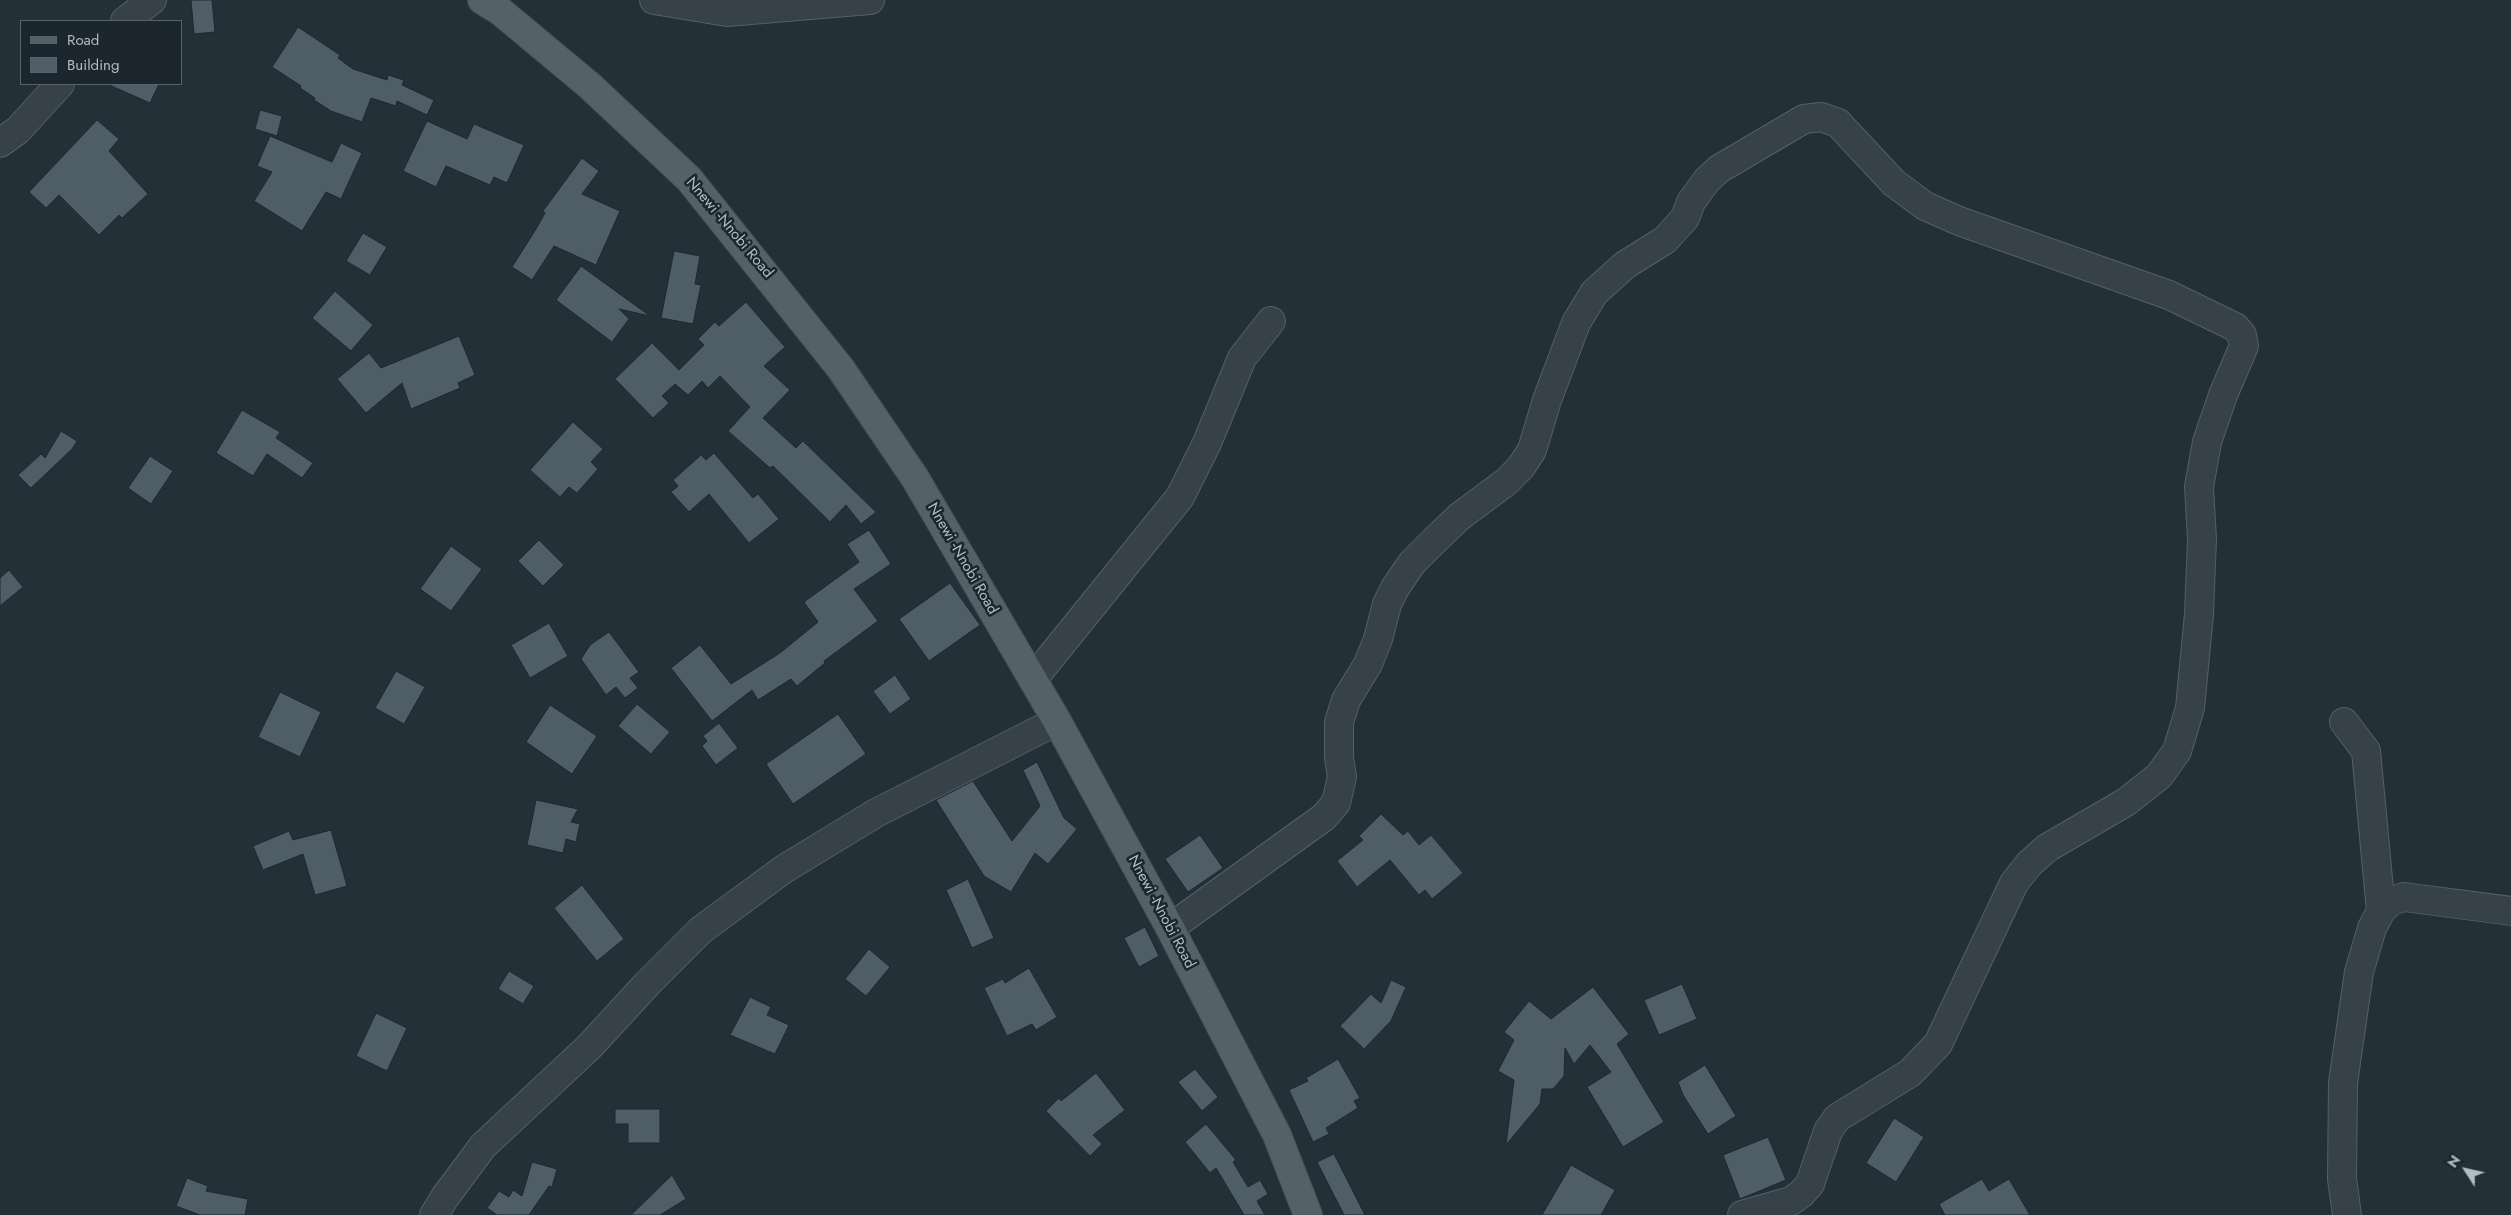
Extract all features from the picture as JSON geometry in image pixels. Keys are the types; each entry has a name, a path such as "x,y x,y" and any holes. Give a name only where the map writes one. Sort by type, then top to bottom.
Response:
{"main road":[{"name":"Nnewi -Nnobi Road","path":"498,4 689,178 797,311 841,369 914,478 1058,721 1170,928 1277,1134 1308,1215"}],"street":[{"path":"126,20 152,0"},
{"path":"654,0 727,12 870,0"},
{"path":"0,143 18,130 59,85"},
{"path":"1170,928 1324,817 1336,803 1342,777 1339,758 1339,722 1346,700 1368,664 1378,640 1387,604 1395,588 1412,563 1432,543 1460,517 1522,468 1532,450 1547,400 1576,323 1594,293 1625,265 1665,240 1685,218 1691,202 1707,180 1719,169 1804,119 1821,117 1838,123 1894,184 1925,206 1959,221 2169,295 2235,326 2242,335 2244,346 2223,395 2207,442 2199,487 2202,539 2200,614 2190,708 2176,751 2159,776 2126,802 2047,848 2028,864 2014,882 1938,1044 1910,1073 1837,1118 1828,1131 1810,1184 1801,1194 1791,1201 1742,1215"},
{"path":"1033,679 1180,496 1207,443 1242,358 1271,321"},
{"path":"434,1215 444,1196 483,1146 589,1047 647,984 701,930 784,869 876,813 1058,721"},
{"path":"2344,722 2366,751 2381,911"},
{"path":"2347,1215 2342,1179 2343,1083 2359,972 2372,928 2381,911 2391,901 2404,897 2511,911"}],"building":[{"path":"191,0 212,0 215,32 194,34"},
{"path":"298,27 340,55 338,58 353,69 387,80 388,75 404,80 402,85 434,100 427,115 397,101 396,106 371,98 362,122 331,111 314,100 315,98 300,88 301,86 272,67"},
{"path":"109,85 159,85 150,103"},
{"path":"260,110 282,116 277,136 255,129"},
{"path":"97,120 119,139 109,151 148,194 122,218 119,215 99,235 59,195 46,208 29,192"},
{"path":"427,121 467,139 474,124 524,145 507,183 494,177 490,185 446,166 436,187 403,171"},
{"path":"270,136 332,162 341,143 362,153 341,199 326,192 302,231 254,201 272,172 257,166"},
{"path":"582,158 599,171 582,194 620,211 596,265 554,246 532,280 512,267 545,213 543,211"},
{"path":"363,233 387,247 370,275 346,261"},
{"path":"674,251 700,256 695,284 701,285 693,324 661,318"},
{"path":"581,266 650,316 619,309 629,319 612,342 556,300"},
{"path":"335,291 373,325 351,351 312,318"},
{"path":"746,302 785,347 764,366 790,390 763,418 796,448 803,441 876,512 861,524 846,505 830,522 773,466 770,468 728,431 750,407 720,376 708,388 702,381 688,395 675,384 662,396 669,403 653,418 615,379 652,343 679,370 704,345 698,339 715,322 719,326"},
{"path":"459,336 475,375 458,383 460,388 411,409 402,383 366,413 337,379 369,353 381,368"},
{"path":"242,410 280,432 276,438 313,463 302,478 267,454 253,476 216,453"},
{"path":"573,422 603,449 591,462 598,469 577,493 569,487 560,497 530,470"},
{"path":"61,431 77,441 72,449 31,488 18,475 41,454 45,458"},
{"path":"714,453 753,498 758,494 779,519 749,543 709,494 689,512 671,492 678,486 673,480 701,455 706,460"},
{"path":"150,456 173,471 151,504 128,488"},
{"path":"869,530 891,564 854,589 878,621 824,661 825,663 797,686 791,679 758,700 752,690 712,721 671,668 700,645 731,684 780,653 818,622 804,602 859,562 847,544"},
{"path":"539,540 564,565 543,586 518,561"},
{"path":"451,546 482,569 451,611 420,589"},
{"path":"9,570 23,587 0,606 0,578"},
{"path":"950,583 980,625 929,661 899,619"},
{"path":"549,623 568,656 530,678 511,645"},
{"path":"609,632 639,672 630,678 638,688 625,698 616,687 606,695 581,659 590,645"},
{"path":"396,671 425,687 404,724 375,708"},
{"path":"895,675 911,699 890,714 873,691"},
{"path":"280,692 321,712 300,757 258,737"},
{"path":"637,704 670,732 651,754 618,726"},
{"path":"550,705 597,736 572,774 526,742"},
{"path":"838,714 866,754 793,804 766,764"},
{"path":"719,723 738,748 716,765 702,746 707,741 703,736"},
{"path":"1037,762 1064,818 1077,829 1048,864 1035,853 1011,892 984,876 936,800 973,781 1012,841 1040,806 1023,770"},
{"path":"536,800 578,809 571,822 580,824 576,842 566,839 563,853 527,845"},
{"path":"1381,814 1403,835 1408,831 1419,845 1431,835 1463,873 1432,899 1425,890 1419,895 1390,860 1357,887 1337,861 1363,840 1359,836"},
{"path":"331,830 347,886 315,895 303,854 263,870 253,846 289,831 293,840"},
{"path":"1200,835 1223,868 1188,892 1165,859"},
{"path":"968,879 994,938 972,948 946,890"},
{"path":"582,885 624,939 597,961 554,908"},
{"path":"1145,927 1159,956 1139,967 1124,938"},
{"path":"869,949 890,967 866,996 845,979"},
{"path":"1029,968 1057,1017 1036,1030 1032,1024 1007,1036 984,988 1003,979 1005,983"},
{"path":"509,971 534,986 523,1004 498,989"},
{"path":"1391,980 1406,987 1391,1021 1364,1049 1340,1026 1371,994 1381,1003"},
{"path":"1682,984 1697,1019 1659,1035 1644,1000"},
{"path":"1593,987 1629,1034 1617,1044 1664,1122 1623,1147 1587,1087 1611,1072 1590,1045 1574,1064 1565,1048 1564,1076 1553,1089 1542,1089 1540,1104 1506,1145 1514,1080 1498,1071 1514,1040 1504,1032 1529,1001 1551,1019"},
{"path":"750,997 771,1007 767,1015 789,1025 775,1054 730,1035"},
{"path":"376,1013 407,1028 387,1071 356,1056"},
{"path":"1338,1059 1360,1098 1354,1101 1358,1108 1326,1128 1329,1134 1313,1142 1289,1090 1308,1081 1306,1078"},
{"path":"1705,1065 1736,1116 1708,1134 1683,1095 1678,1082"},
{"path":"1195,1069 1218,1097 1202,1111 1178,1082"},
{"path":"1096,1073 1125,1110 1093,1135 1102,1144 1090,1156 1046,1111 1059,1098 1061,1101"},
{"path":"615,1109 660,1109 660,1143 628,1143 628,1124 615,1124"},
{"path":"1894,1118 1924,1137 1896,1182 1866,1163"},
{"path":"1206,1124 1236,1160 1233,1162 1248,1187 1260,1180 1268,1194 1257,1201 1265,1215 1244,1215 1216,1168 1210,1173 1185,1142"},
{"path":"1768,1137 1786,1180 1740,1199 1723,1155"},
{"path":"1334,1154 1365,1215 1344,1215 1317,1162"},
{"path":"532,1162 557,1169 552,1187 549,1186 529,1215 497,1215 487,1208 499,1191 509,1197 513,1190 522,1196"},
{"path":"1571,1165 1615,1190 1601,1215 1542,1215"},
{"path":"672,1175 686,1199 660,1215 631,1215"},
{"path":"187,1178 208,1186 206,1191 248,1199 245,1215 200,1215 176,1206"},
{"path":"1982,1179 1989,1191 2009,1179 2030,1215 1945,1215 1939,1204"}]}
